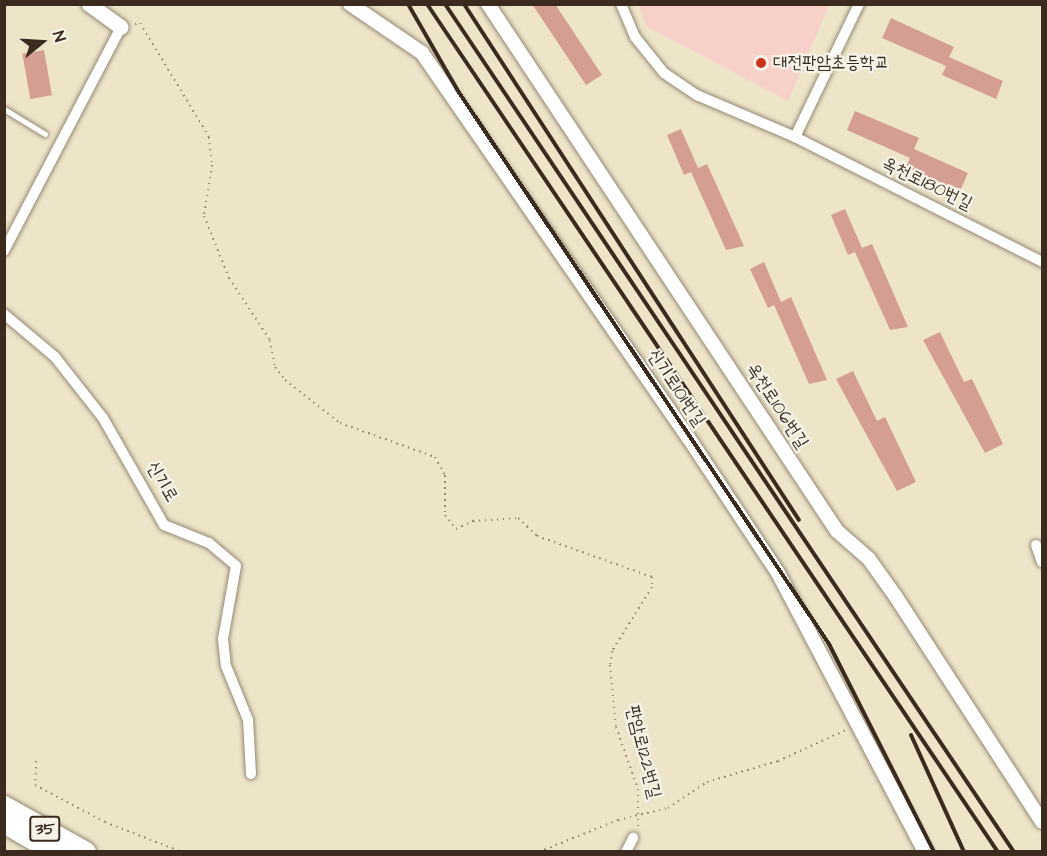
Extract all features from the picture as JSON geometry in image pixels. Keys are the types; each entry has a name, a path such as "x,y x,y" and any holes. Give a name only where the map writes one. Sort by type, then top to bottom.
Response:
{"highway":[{"name":"35","path":"4,806 86,852"},
{"name":"35","path":"4,823 54,852"}],"main road":[{"path":"89,4 121,27"}],"street":[{"name":"신기로101번길","path":"350,4 422,53 778,573 927,852"},
{"name":"옥천로106번길","path":"488,4 837,531 869,559 896,597 1042,822"},
{"name":"옥천로180번길","path":"621,4 635,38 664,74 698,95 795,137 1042,262"},
{"path":"795,137 859,4"},
{"path":"4,251 121,27"},
{"name":"신기로","path":"4,314 55,357 103,418 164,525 209,543 236,566 223,639 226,666 248,720 251,774"},
{"path":"1036,545 1042,562"},
{"path":"626,852 633,838"}],"lane":[{"path":"4,109 45,134"}],"path":[{"name":"판암로122번길","path":"121,27 140,23 209,137 212,156 204,216 229,278 270,340 275,367 285,380 340,423 435,457 445,475 445,515 456,529 473,521 518,518 537,536 652,577 652,587 612,651 610,665 616,727 641,815 633,838"},
{"path":"539,852 564,838 668,808 707,782 778,760 860,724"},
{"path":"36,761 35,785 105,822 182,852"}],"shaded area":[{"name":"대전판암초등학교","path":"639,4 829,5 788,101 646,26"}],"building":[{"path":"532,4 555,4 602,75 586,85"},
{"path":"891,18 954,47 949,57 1003,81 996,99 942,75 946,66 882,38"},
{"path":"44,50 52,95 30,99 22,54"},
{"path":"855,111 919,138 914,149 968,173 960,191 906,167 910,158 847,130"},
{"path":"681,129 698,168 707,164 744,246 726,250 691,172 684,175 667,135"},
{"path":"845,209 862,248 872,244 908,327 890,330 855,252 848,255 831,215"},
{"path":"764,262 781,302 791,297 827,380 809,384 774,305 768,308 750,269"},
{"path":"940,332 964,382 972,379 1003,444 985,453 923,340"},
{"path":"853,371 877,421 885,417 916,482 897,491 836,379"}],"railway":[{"path":"408,4 458,91 829,644 934,852"},
{"path":"427,4 998,852"},
{"path":"445,4 1014,852"},
{"path":"464,4 799,520"},
{"path":"911,735 964,852"}],"place":[{"name":"대전판암초등학교","path":"761,63"}]}
